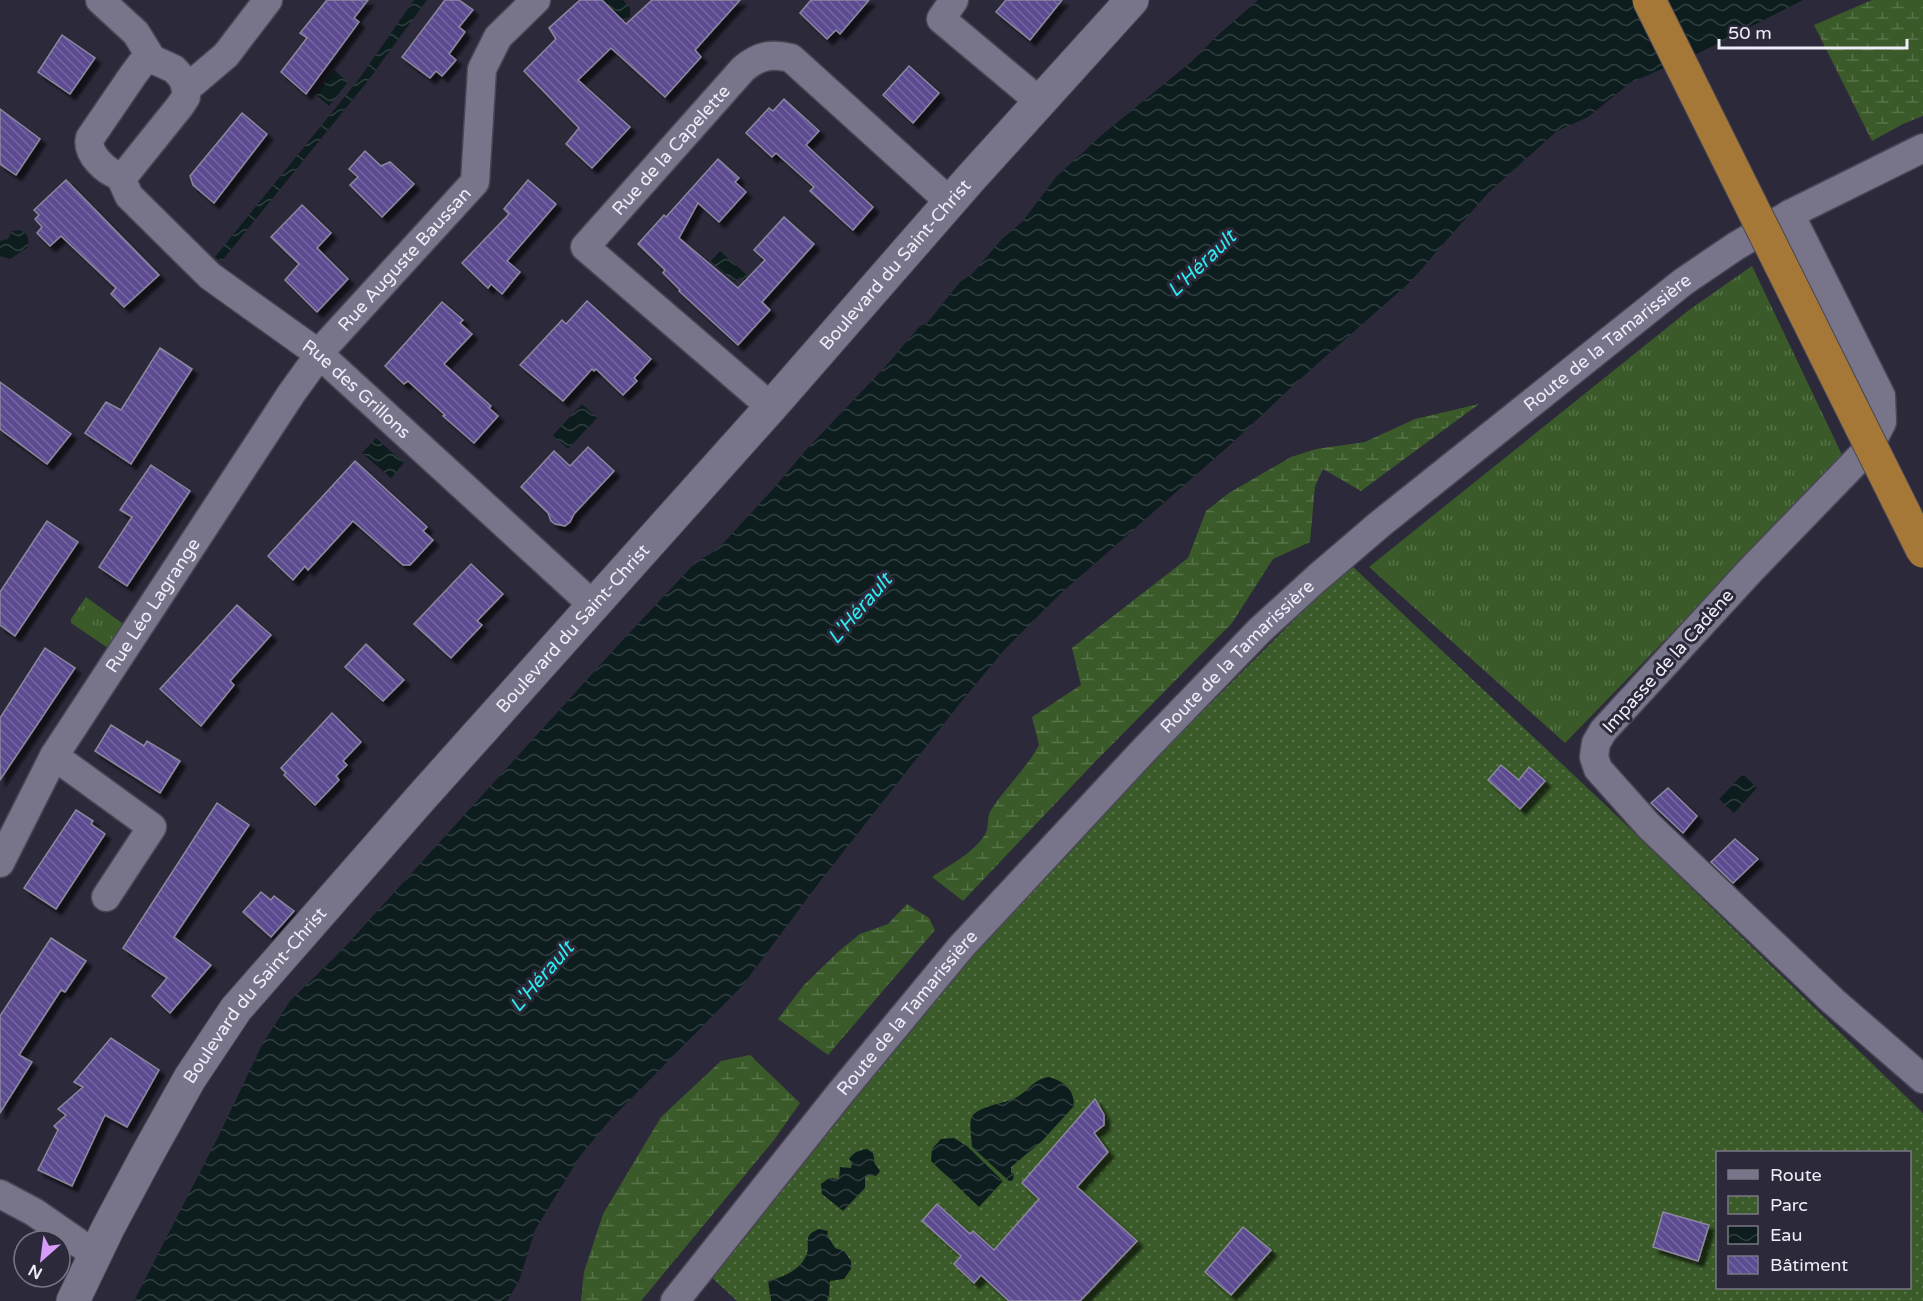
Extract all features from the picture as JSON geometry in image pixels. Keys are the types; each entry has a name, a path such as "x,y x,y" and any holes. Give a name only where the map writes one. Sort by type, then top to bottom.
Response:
{"highway":[{"path":"1649,0 1923,550"}],"street":[{"path":"100,0 136,33 152,59 174,69 183,79 186,89 186,97 180,106 127,172 120,176"},
{"path":"186,89 226,55 268,0"},
{"name":"Rue Auguste Baussan","path":"319,354 475,182 482,69 498,37 536,0"},
{"path":"954,0 941,19 1039,101"},
{"name":"Boulevard du Saint-Christ","path":"73,1301 108,1228 185,1088 236,1009 412,808 771,407 1039,101 1132,0"},
{"name":"Rue de la Capelette","path":"771,407 585,246 743,69 753,60 764,56 778,55 791,58 950,202"},
{"name":"Rue des Grillons","path":"152,59 142,63 90,138 89,144 94,155 113,174 120,176 129,196 210,276 319,354 594,606"},
{"name":"Route de la Tamarissière","path":"675,1301 842,1091 961,947 1145,748 1260,630 1380,524 1683,282 1736,246 1790,214 1923,148"},
{"name":"Impasse de la Cadène","path":"1790,214 1881,396 1882,422 1868,449 1742,580 1603,731 1596,743 1594,757 1598,769 1648,826 1833,1001 1923,1079"},
{"name":"Rue Léo Lagrange","path":"0,863 54,756 319,354"},
{"path":"54,756 152,827 106,897"},
{"path":"0,1194 34,1212 96,1255"}],"green space":[{"path":"1872,0 1923,0 1923,116 1872,141 1814,25"},
{"path":"1752,266 1843,457 1565,743 1369,567 1689,310"},
{"path":"1479,404 1361,491 1323,469 1315,486 1310,542 1273,559 1232,623 1091,766 963,901 932,877 967,854 986,833 991,810 1039,745 1032,717 1081,685 1072,648 1188,558 1206,511 1229,493 1291,457 1316,449 1365,442 1415,419"},
{"path":"1350,564 1614,813 1923,1113 1923,1301 737,1301 706,1272 978,936"},
{"path":"86,597 126,626 108,648 71,623 71,619"},
{"path":"907,904 929,918 935,930 828,1055 778,1019 804,985 839,951 860,934 888,924"},
{"path":"750,1055 800,1103 774,1140 641,1301 581,1301 584,1272 603,1214 661,1117 721,1061"}],"water":[{"path":"414,0 427,0 367,82 221,262 215,257 359,79"},
{"path":"602,0 623,0 630,8 630,17 618,16"},
{"name":"L'Hérault","path":"1258,0 1803,0 1703,51 1630,83 1588,117 1557,131 1488,193 1410,282 1059,595 1005,649 818,884 742,986 609,1121 580,1156 535,1230 519,1281 507,1301 134,1301 262,1045 290,1001 343,949 696,562 717,550 919,327 928,322 960,282 973,273 1002,239 1023,221 1056,177 1103,134 1191,62"},
{"path":"334,70 348,82 329,106 315,94"},
{"path":"20,230 27,237 28,247 10,259 0,256 0,241 8,239 12,231"},
{"path":"720,251 748,276 744,281 740,277 735,282 711,261"},
{"path":"582,404 597,418 568,449 553,435"},
{"path":"376,438 404,463 391,478 362,453"},
{"path":"1743,774 1757,788 1734,813 1719,799"},
{"path":"1049,1077 1068,1087 1074,1100 1074,1106 1042,1141 1011,1167 1011,1173 1014,1174 1013,1180 1009,1181 972,1147 971,1119 977,1112 1013,1099 1034,1083"},
{"path":"954,1138 967,1146 1003,1181 979,1207 931,1161 932,1149 941,1139"},
{"path":"867,1149 873,1153 875,1164 880,1171 876,1176 865,1177 865,1188 843,1211 822,1194 821,1184 829,1178 839,1179 840,1167 851,1168 852,1164 849,1159 857,1152"},
{"path":"819,1229 828,1231 827,1235 835,1248 844,1251 851,1261 851,1269 844,1279 830,1281 827,1301 771,1301 768,1281 799,1266 808,1252 808,1237"}],"building":[{"path":"327,0 368,0 354,18 359,22 306,94 281,72 307,38 300,33"},
{"path":"445,0 459,0 473,10 459,27 465,32 449,54 456,60 442,76 436,71 430,78 402,57"},
{"path":"580,0 602,0 626,24 652,0 740,0 695,50 701,57 665,97 611,48 578,80 630,127 592,168 566,144 579,128 524,71 556,39 549,28"},
{"path":"811,0 869,0 840,34 836,30 827,39 800,13"},
{"path":"1006,0 1062,0 1030,40 996,12"},
{"path":"62,35 95,58 70,94 38,72"},
{"path":"909,66 939,93 913,123 883,95"},
{"path":"784,99 819,131 806,145 873,207 853,230 810,191 814,187 776,153 772,157 746,133 769,108 773,111"},
{"path":"0,109 40,139 16,175 0,164"},
{"path":"242,113 267,134 214,203 193,185 190,176"},
{"path":"365,151 381,166 390,162 414,184 382,217 350,185 358,177 349,169"},
{"path":"718,159 739,178 735,182 746,192 719,222 698,203 679,238 738,288 765,260 754,250 784,217 814,244 762,302 770,310 738,345 679,291 663,273 665,270 638,244 664,215 666,217"},
{"path":"66,180 159,275 124,307 111,294 116,288 61,236 50,246 37,233 42,227 35,219 39,215 34,210"},
{"path":"528,180 556,204 507,261 520,272 502,294 491,284 488,288 462,263 509,214 504,209"},
{"path":"302,205 331,233 317,248 348,279 317,312 285,280 299,264 271,237"},
{"path":"587,301 651,359 634,378 637,381 623,395 596,369 594,371 592,369 563,401 520,365 562,320 566,324"},
{"path":"442,302 463,320 460,323 472,334 444,364 491,406 489,408 498,416 474,443 408,381 404,384 385,366"},
{"path":"160,348 192,369 131,464 85,433 106,402 121,410"},
{"path":"0,382 71,434 47,464 0,429"},
{"path":"588,447 614,471 574,514 570,522 565,526 555,524 548,513 521,487 554,451 570,466"},
{"path":"355,461 427,527 423,531 433,540 410,565 403,565 353,521 308,570 305,566 293,580 268,556"},
{"path":"151,465 190,491 127,586 99,567 132,517 120,510"},
{"path":"47,521 78,542 15,636 0,625 0,592"},
{"path":"471,564 503,594 477,621 482,625 451,658 414,624"},
{"path":"237,605 271,635 230,681 234,685 201,726 160,689"},
{"path":"366,644 404,680 383,701 345,667"},
{"path":"45,648 75,668 0,780 0,718"},
{"path":"332,713 361,742 343,761 347,765 336,776 339,780 315,805 284,775 286,773 281,768"},
{"path":"111,725 144,746 147,741 180,761 160,793 95,751"},
{"path":"1501,765 1519,780 1529,767 1545,781 1520,809 1488,780"},
{"path":"1668,788 1697,816 1683,833 1651,803"},
{"path":"217,803 249,825 174,937 211,965 170,1013 152,996 167,978 123,948"},
{"path":"76,810 93,821 91,824 105,834 56,909 24,888"},
{"path":"1735,839 1758,859 1733,883 1711,862"},
{"path":"261,892 271,900 274,896 294,911 271,937 243,912"},
{"path":"51,938 86,961 65,992 61,990 19,1055 32,1062 0,1113 0,1016"},
{"path":"111,1038 159,1070 127,1127 105,1115 72,1186 38,1170 58,1130 54,1126 66,1115 58,1109 83,1087 74,1082"},
{"path":"1095,1099 1104,1115 1104,1125 1094,1133 1108,1152 1077,1187 1137,1241 1080,1301 1009,1301 981,1275 974,1283 954,1264 961,1256 922,1221 937,1204 970,1234 973,1231 994,1250 1039,1199 1022,1183"},
{"path":"1663,1212 1709,1225 1698,1261 1653,1247"},
{"path":"1243,1227 1271,1250 1231,1295 1205,1272"}]}
